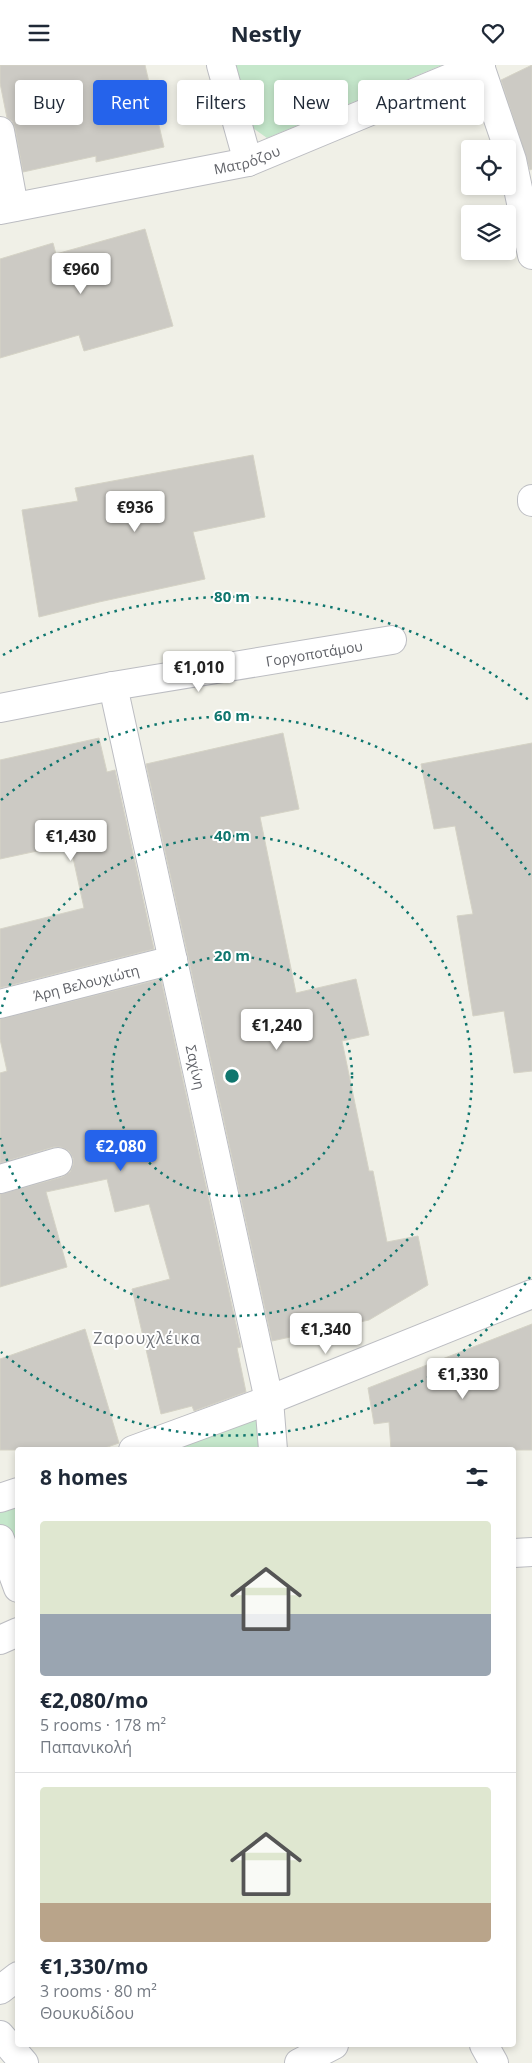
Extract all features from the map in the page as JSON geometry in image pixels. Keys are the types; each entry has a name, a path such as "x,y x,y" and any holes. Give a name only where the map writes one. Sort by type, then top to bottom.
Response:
{"street":[{"path":"221,65 248,162"},
{"path":"481,65 512,160 532,255"},
{"name":"Ματρόζου","path":"7,209 248,162 481,65"},
{"path":"0,131 7,209"},
{"name":"Γοργοποτάμου","path":"0,708 113,686 392,641"},
{"name":"Σαχίνη","path":"113,686 269,1401 273,1447"},
{"name":"Άρη Βελουχιώτη","path":"0,1004 173,960"},
{"path":"0,1179 58,1163"},
{"path":"141,1447 269,1401 532,1294"},
{"path":"0,1498 15,1493"},
{"path":"0,1539 15,1579"},
{"path":"516,1553 532,1552"},
{"path":"0,1640 15,1633"},
{"path":"0,1990 15,1978"},
{"path":"0,2035 24,2063"},
{"path":"299,2063 330,2047"},
{"path":"485,2047 494,2063"}],"green space":[{"path":"236,65 442,65 406,80 358,80 358,100 348,104 348,80 274,80 274,125 298,125 267,138 253,128 252,125 264,125 264,80 240,80"},
{"path":"269,1400 273,1447 141,1447"},
{"path":"15,1493 15,1582 0,1539 0,1498"}],"building":[{"path":"0,65 145,65 148,80 93,80 93,125 159,125 164,147 96,162 96,156 23,172 15,128 12,121 7,118 0,83"},
{"path":"532,65 532,169 530,170 501,80"},
{"path":"145,229 173,326 84,351 79,335 0,358 0,259 53,243 56,254"},
{"path":"253,455 265,517 193,532 205,579 39,617 22,510 78,501 75,488"},
{"path":"283,733 299,809 260,817 296,993 356,979 369,1035 342,1041 369,1171 373,1171 387,1242 418,1236 428,1285 369,1320 272,1341 146,764"},
{"path":"99,738 107,772 115,770 154,949 0,988 0,929 84,908 70,844 0,859 0,760"},
{"path":"532,743 532,1071 514,1073 504,1011 473,1016 457,916 473,914 455,826 434,829 421,764"},
{"path":"161,979 241,1347 237,1348 246,1392 194,1411 192,1406 161,1414 132,1289 170,1279 149,1204 115,1212 107,1179 46,1192 67,1267 0,1287 0,1194 62,1177 70,1172 73,1158 69,1151 61,1147 54,1147 0,1163 0,1073 7,1071 0,1039 0,1019"},
{"path":"532,1324 532,1450 516,1450 516,1447 391,1447 389,1422 374,1424 368,1388"},
{"path":"85,1329 119,1443 108,1447 15,1447 15,1450 0,1450 0,1359"}],"district":[{"name":"Ζαρουχλέικα","path":"147,1338"}]}
